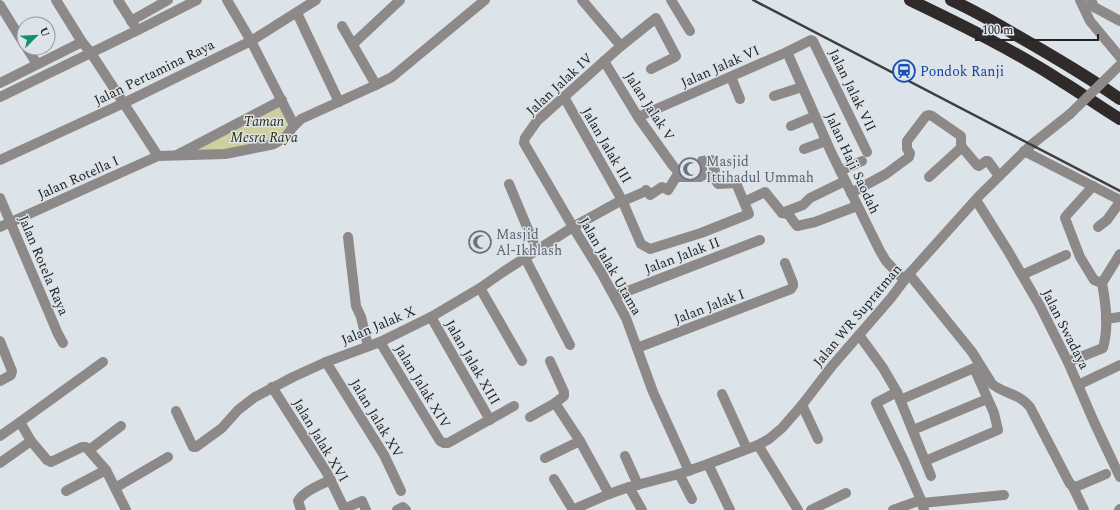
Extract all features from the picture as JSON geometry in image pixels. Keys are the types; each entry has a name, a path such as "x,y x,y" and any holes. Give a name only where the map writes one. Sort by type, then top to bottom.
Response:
{"highway":[{"path":"910,0 960,24 1027,60 1120,119"},
{"path":"951,0 969,8 1036,46 1096,82 1120,99"}],"street":[{"path":"56,0 82,42 91,53 158,156 225,154 265,146 281,140 301,119 392,77 485,0"},
{"path":"118,0 138,30"},
{"path":"132,21 168,0"},
{"path":"1,94 91,53 197,0"},
{"path":"228,0 294,125"},
{"name":"Jalan Pertamina Raya","path":"0,160 124,103 251,41 316,0"},
{"path":"353,44 400,0"},
{"path":"582,0 620,46"},
{"path":"671,0 690,31"},
{"path":"1080,0 1090,21 1120,57"},
{"path":"1091,0 1094,7 1120,21"},
{"path":"0,5 16,31"},
{"path":"297,13 339,102"},
{"name":"Jalan Jalak IV","path":"526,146 524,143 525,138 537,122 620,46 657,18 676,56 651,68"},
{"path":"342,26 376,85"},
{"name":"Jalan Jalak VI","path":"638,117 731,77 809,40 812,40"},
{"name":"Jalan Jalak VII","path":"812,40 850,116 865,156 840,171"},
{"path":"0,83 82,42"},
{"name":"Jalan Haji Saodah","path":"786,52 845,182 886,261 907,277 972,352 992,384 1019,397 1030,407 1084,510"},
{"path":"32,56 37,64"},
{"name":"Jalan Jalak V","path":"604,61 638,117 675,170"},
{"name":"Jalan WR Supratman","path":"572,510 634,484 684,472 708,464 758,445 769,439 782,428 802,405 832,366 907,277 976,200 1024,151 1070,114 1120,65"},
{"path":"731,77 740,99"},
{"path":"774,96 802,87"},
{"name":"Jalan Jalak III","path":"564,97 623,201 573,227"},
{"path":"174,156 282,100"},
{"path":"851,193 886,174 909,157 910,154 907,141 929,114 961,136 962,147 978,166 986,160 999,176"},
{"path":"791,126 815,116"},
{"path":"804,149 826,141"},
{"name":"Jalan Jalak Utama","path":"526,146 615,296 626,318 684,472 692,499"},
{"path":"929,177 962,147"},
{"path":"1024,151 1120,201 1107,220 1098,227"},
{"name":"Jalan Rotella I","path":"0,227 158,156"},
{"path":"711,160 715,171 715,179 718,184 727,185 736,183 749,214 701,233 650,249 641,244 623,201 646,190 650,195 662,187 668,190 675,170 678,177 700,177 702,176 702,161 711,160"},
{"path":"782,213 803,205 810,198 845,182"},
{"path":"509,184 537,251"},
{"path":"1093,186 1065,218 1080,257 1094,280 1102,283"},
{"path":"744,202 765,192 782,213 788,214 797,226 815,222 857,206"},
{"name":"Jalan Rotela Raya","path":"0,198 63,343"},
{"name":"Jalan Swadaya","path":"976,200 1040,306 1068,362 1120,477"},
{"name":"Jalan Jalak X","path":"176,411 192,445 196,447 222,428 245,404 272,388 326,362 380,342 431,317 480,288 573,227"},
{"path":"348,236 356,306 361,317 368,346"},
{"name":"Jalan Jalak II","path":"615,296 760,240"},
{"path":"1068,362 1103,348 1106,319 1105,299 1102,283 1120,254"},
{"path":"1022,275 1066,255"},
{"path":"525,258 570,345"},
{"name":"Jalan Jalak I","path":"637,348 791,290 793,283 785,263"},
{"path":"480,288 522,361"},
{"name":"Jalan Jalak XIII","path":"431,317 490,420"},
{"path":"1106,319 1120,317"},
{"path":"859,335 883,368 898,396 932,476"},
{"path":"0,341 12,371 11,376 0,381"},
{"name":"Jalan Jalak XIV","path":"380,342 440,441 443,443 448,443 490,420"},
{"path":"530,417 555,403 565,394 550,361"},
{"path":"0,436 103,362"},
{"name":"Jalan Jalak XV","path":"326,362 384,455 401,491"},
{"path":"1078,385 1120,365"},
{"path":"923,504 876,403 974,368 994,414 998,430 925,461"},
{"name":"Jalan Jalak XVI","path":"272,388 327,473 344,508 362,501 366,510"},
{"path":"722,394 747,449"},
{"path":"913,430 987,399"},
{"path":"555,403 580,441 609,494"},
{"path":"802,405 818,439"},
{"path":"490,420 514,406"},
{"path":"20,422 31,441 47,460 51,462 86,446 106,470 126,510"},
{"path":"89,450 120,426"},
{"path":"0,463 31,441"},
{"path":"545,458 580,441"},
{"path":"758,445 798,510"},
{"path":"625,456 642,510"},
{"path":"115,488 168,457"},
{"path":"708,464 730,510"},
{"path":"66,491 106,470"},
{"path":"1072,485 1078,486 1106,474"},
{"path":"554,479 572,510"},
{"path":"301,510 298,501 300,498 313,489 331,480"},
{"path":"814,510 846,493"},
{"path":"893,510 923,504 1004,495"},
{"path":"397,510 403,507 406,510"}],"green space":[{"name":"Taman Mesra Raya","path":"282,100 293,127 274,144 174,156"}],"railway":[{"path":"753,0 1120,191"}],"place":[{"name":"Pondok Ranji","path":"904,71"},
{"name":"Masjid Ittihadul Ummah","path":"690,169"},
{"name":"Masjid Al-Ikhlash","path":"480,242"}]}
